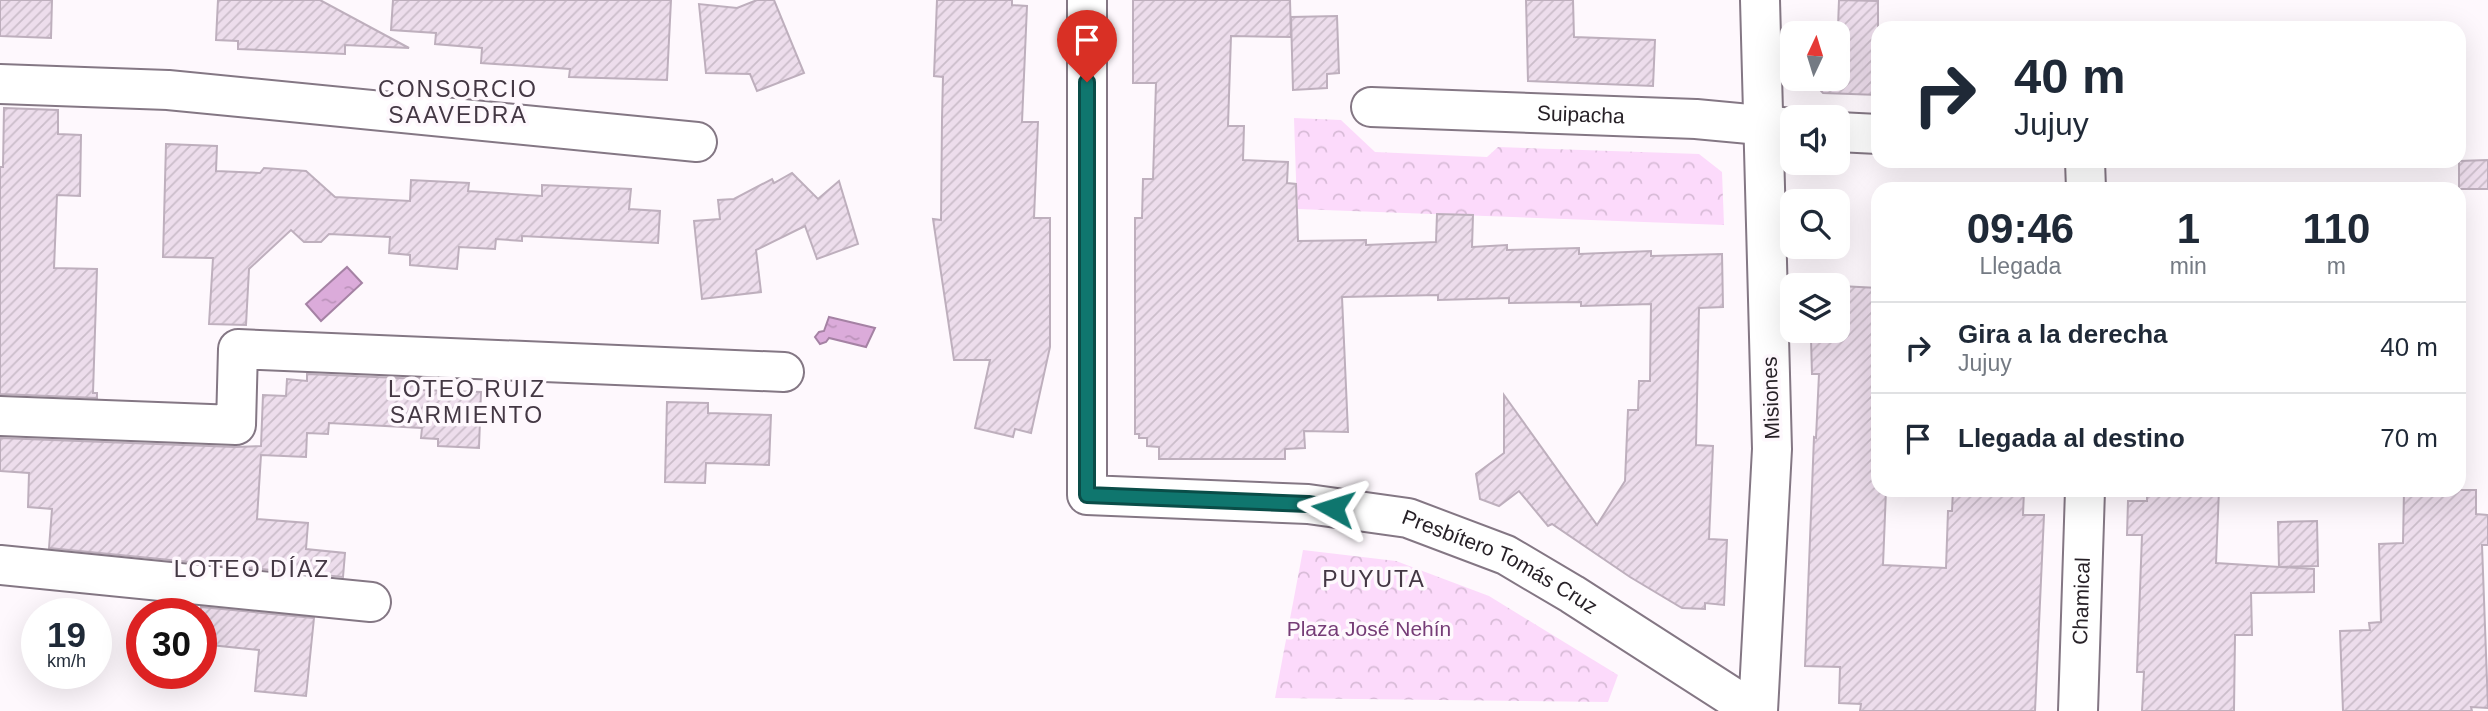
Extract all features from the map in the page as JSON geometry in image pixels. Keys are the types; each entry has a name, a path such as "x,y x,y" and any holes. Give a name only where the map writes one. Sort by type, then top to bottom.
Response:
{"street":[{"name":"Presbítero Tomás Cruz","path":"1087,0 1087,495 1308,504 1408,518 1506,555 1573,594 1756,711"},
{"name":"Misiones","path":"1756,711 1772,449 1777,127 1760,0"},
{"path":"0,84 168,90 696,142"},
{"name":"Suipacha","path":"1371,107 1696,119 1777,127"},
{"path":"1850,133 1871,134"},
{"path":"0,416 236,425 238,349 784,372"},
{"name":"Chamical","path":"2078,711 2085,497"},
{"path":"0,565 371,602"}],"green space":[{"path":"1294,118 1341,120 1375,152 1487,157 1498,147 1699,154 1722,172 1724,225 1297,209"},
{"name":"Plaza José Nehín","path":"1303,550 1396,561 1489,596 1618,675 1608,702 1275,698"}],"water":[{"path":"347,267 362,283 321,321 306,304"},
{"path":"829,317 875,328 866,347 829,338 820,344 815,337 824,331"}],"building":[{"path":"0,0 52,0 51,38 0,36"},
{"path":"218,0 320,0 409,48 345,45 345,54 238,49 238,41 216,40"},
{"path":"393,0 671,0 667,80 569,77 570,69 481,63 482,48 435,44 436,33 391,30"},
{"path":"757,0 774,0 804,73 757,91 750,74 706,73 699,4 737,8"},
{"path":"937,0 1012,0 1012,5 1027,6 1022,122 1038,122 1034,218 1050,218 1050,347 1031,433 1015,429 1013,437 975,428 990,360 954,360 933,219 941,220 943,77 934,76"},
{"path":"1133,0 1290,0 1291,37 1231,36 1228,126 1244,126 1243,160 1288,162 1287,183 1296,184 1298,241 1366,240 1366,245 1436,242 1437,214 1473,215 1472,247 1507,245 1507,250 1579,248 1579,254 1651,251 1651,256 1722,254 1723,307 1699,308 1696,445 1713,446 1709,539 1727,540 1724,605 1705,603 1705,609 1682,608 1630,577 1552,524 1548,526 1519,491 1499,506 1480,499 1476,474 1504,453 1504,395 1597,525 1625,481 1628,410 1638,410 1639,381 1650,381 1651,304 1581,306 1581,302 1509,303 1509,298 1438,300 1438,295 1342,297 1348,432 1304,431 1305,448 1285,449 1285,459 1159,459 1159,447 1147,446 1147,438 1139,438 1139,434 1135,434 1135,218 1142,218 1143,179 1153,179 1156,83 1133,83"},
{"path":"1526,0 1573,0 1574,37 1655,40 1653,86 1528,81"},
{"path":"1839,0 1878,1 1878,21 1871,21 1871,95 1821,91 1850,91 1850,21 1838,21"},
{"path":"1337,16 1339,73 1327,74 1327,88 1293,90 1291,17"},
{"path":"4,108 58,110 58,134 81,135 80,196 57,195 54,268 97,269 93,393 97,393 97,398 0,394 0,167 3,167"},
{"path":"166,144 217,146 216,171 260,173 264,168 306,171 335,197 410,201 411,180 469,183 468,191 542,196 542,185 631,189 629,209 660,211 658,243 522,236 522,241 496,239 495,249 459,247 457,269 410,265 410,255 389,253 390,237 329,234 321,242 304,242 291,230 249,269 246,325 209,324 213,258 163,257"},
{"path":"2488,160 2488,189 2466,189 2466,182 2459,182 2459,168 2466,168 2466,161"},
{"path":"792,173 818,199 839,181 858,244 817,259 805,226 756,250 761,292 702,299 694,221 720,219 718,200 734,199 772,179 774,183"},
{"path":"1850,287 1871,288 1871,497 1886,497 1883,565 1946,568 1948,511 1952,511 1953,497 2024,497 2023,515 2044,515 2035,711 1860,711 1861,704 1839,703 1840,667 1805,666 1819,374 1812,374 1811,343 1850,343"},
{"path":"307,374 421,379 420,390 481,392 479,448 438,446 438,439 421,438 422,428 329,423 328,434 307,433 306,457 261,455 257,519 308,523 306,549 345,553 343,577 49,548 52,509 28,507 29,473 0,471 0,438 261,446 263,395 286,396 287,379 307,381"},
{"path":"667,402 708,403 708,413 771,415 769,465 706,463 705,483 665,482"},
{"path":"2466,490 2476,490 2476,514 2488,515 2488,545 2482,545 2488,708 2471,707 2472,711 2343,711 2340,631 2370,630 2369,623 2381,622 2379,544 2403,543 2404,497 2466,497"},
{"path":"2147,497 2219,497 2216,563 2314,569 2314,592 2251,593 2252,635 2235,635 2234,711 2142,711 2144,672 2137,672 2142,535 2127,535 2128,501 2147,501"},
{"path":"2317,521 2318,566 2279,567 2278,522"},
{"path":"217,609 314,618 306,696 255,691 259,650 217,646"}],"district":[{"name":"CONSORCIO SAAVEDRA","path":"458,102"},
{"name":"LOTEO RUIZ SARMIENTO","path":"467,402"},
{"name":"LOTEO DÍAZ","path":"252,569"},
{"name":"PUYUTA","path":"1374,579"}],"route":[{"path":"1087,82 1087,495 1308,504 1333,508"}]}
